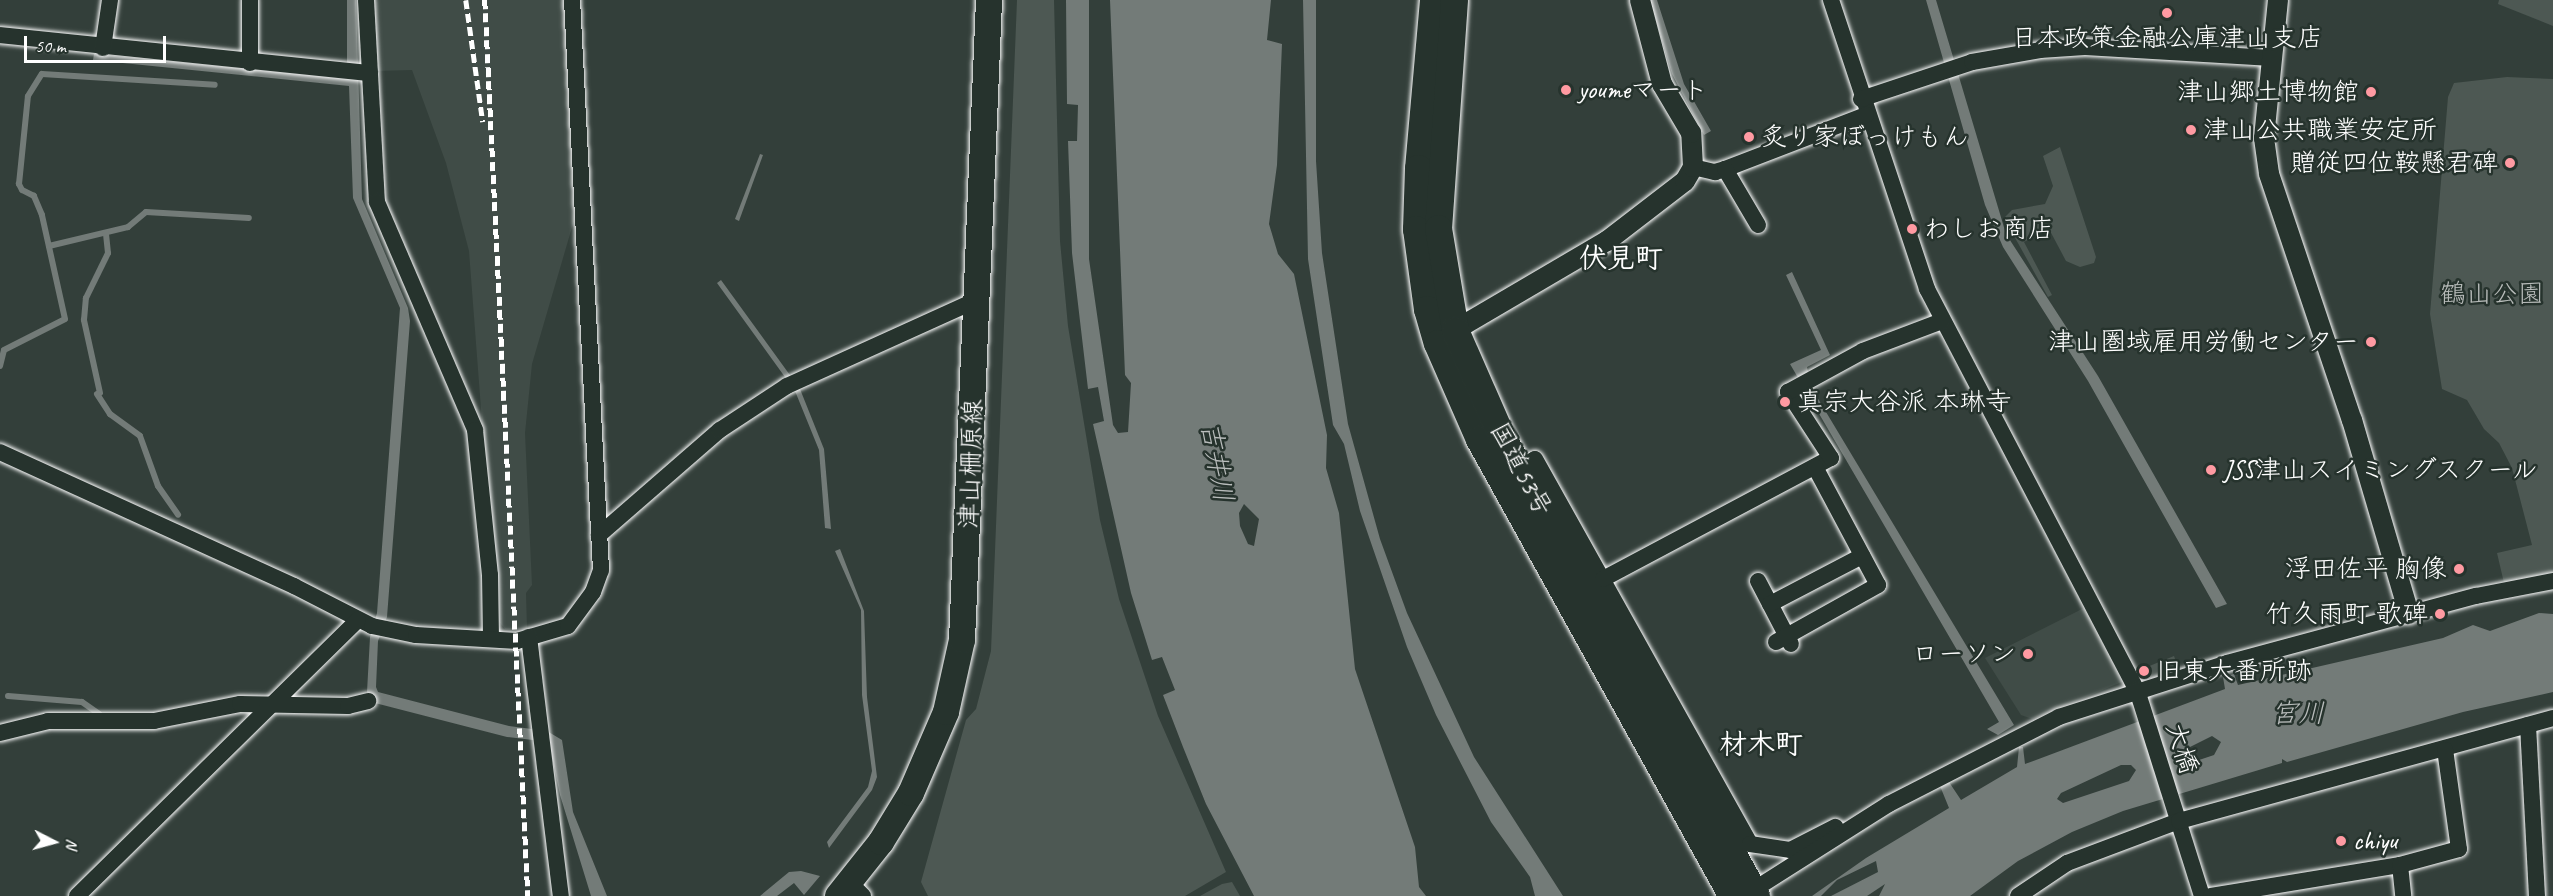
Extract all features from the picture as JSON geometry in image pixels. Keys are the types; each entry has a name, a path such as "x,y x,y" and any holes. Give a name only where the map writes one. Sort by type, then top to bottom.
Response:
{"highway":[{"name":"国道53号","path":"1433,0 1416,229 1428,309 1437,343 1479,439 1747,894"},
{"name":"国道53号","path":"1454,0 1438,228 1455,330 1477,385 1747,894"}],"main road":[{"name":"津山柵原線","path":"851,892 911,792 946,712 956,674 967,549 989,0"}],"street":[{"path":"102,48 110,0"},
{"path":"250,0 250,63"},
{"path":"366,0 377,202 475,430 490,575 491,639"},
{"path":"0,452 294,586 358,620 416,635 491,639 529,637 568,626 593,592 600,570 572,0"},
{"path":"1479,439 1476,416 1450,351 1449,337 1455,330 1607,242 1672,193 1693,167 1691,134 1662,84 1640,0"},
{"name":"大橋","path":"1831,0 1864,107 1942,321 2137,690 2202,896"},
{"path":"2278,0 2264,138 2269,174 2352,420 2409,614"},
{"path":"0,35 102,48 370,73"},
{"path":"1693,167 1715,172 1725,169 1972,62 2040,50 2085,47 2272,58"},
{"path":"1725,169 1758,225"},
{"path":"599,535 720,430 794,383 977,300"},
{"path":"1603,579 1831,458 1788,392 1863,351 1942,321"},
{"path":"1520,468 1535,459 1750,844 1790,850 1889,804 2059,717 2137,690 2409,614 2553,581"},
{"path":"1758,581 1785,642 1878,585 1815,467"},
{"path":"1770,604 1862,556"},
{"path":"77,896 358,620"},
{"path":"529,637 561,896"},
{"path":"0,733 48,722 131,723 240,704 348,706 368,701"},
{"path":"2018,896 2067,863 2179,821 2445,750 2553,718"},
{"path":"2528,725 2537,896"},
{"path":"2211,896 2400,865 2459,849 2445,750"},
{"path":"1747,894 1889,804"},
{"path":"2400,865 2403,896"}],"shaded area":[{"path":"371,0 565,0 575,217 532,364 525,433 532,585 526,593 527,629 505,629 497,619 469,251 446,163 412,70 374,71"},
{"path":"2084,608 2122,682 2032,719 2021,715 1985,658"}],"green space":[{"path":"1017,0 1054,0 1060,241 1068,326 1100,520 1119,599 1158,716 1226,872 1185,896 928,896 921,882 966,720 976,709 991,651"},
{"path":"2499,0 2553,0 2553,26 2498,4"},
{"name":"鶴山公園","path":"2507,77 2553,79 2553,573 2504,583 2497,553 2532,545 2512,468 2499,443 2484,429 2467,400 2442,389 2430,314 2448,97 2454,83"},
{"path":"2060,147 2096,257 2094,263 2080,267 2066,261 2049,229 2024,242 2052,295 2048,297 2004,218 2012,210 2045,204 2053,186 2043,156"},
{"path":"2174,656 2179,670 2156,679 2149,678 2142,669"},
{"path":"1232,882 1240,896 1200,896 1222,884"}],"water":[{"path":"347,0 356,0 362,199 408,308 410,321 387,617 378,641 376,687 378,692 509,726 547,731 562,740 573,812 607,896 591,896 560,795 549,742 507,737 375,703 367,692 370,637 377,613 400,308 353,198 349,86 93,60 94,54 347,79"},
{"name":"吉井川","path":"1066,0 1089,0 1089,259 1113,425 1118,433 1128,432 1131,383 1125,375 1110,0 1271,0 1267,40 1282,44 1277,165 1269,224 1278,254 1294,274 1327,435 1326,468 1339,513 1355,669 1415,847 1419,887 1426,896 1254,896 1206,804 1163,695 1175,690 1162,657 1152,660 1131,593 1093,424 1104,421 1098,387 1088,389 1072,253 1068,141 1077,141 1078,105 1067,104","holes":["1244,504 1259,519 1254,546 1248,544 1240,526 1239,513"]},
{"path":"1303,0 1316,0 1316,161 1322,253 1348,424 1380,539 1407,613 1474,757 1563,896 1535,896 1530,877 1491,822 1436,715 1407,647 1360,511 1344,444 1333,425 1308,259"},
{"path":"1650,0 1657,0 1684,84 1711,131 1704,135 1672,74"},
{"path":"1926,0 1936,0 2006,234 2098,376 2227,604 2216,608 2088,381 2003,247 1985,205"},
{"path":"760,154 763,155 739,221 735,219"},
{"path":"1792,272 1830,355 1807,367 1811,387 2014,725 1998,735 1987,729 1999,722 1790,364 1821,350 1786,275"},
{"path":"721,280 800,389 824,449 831,529 825,528 819,450 795,391 717,283"},
{"path":"840,549 864,611 867,697 877,777 872,790 829,848 827,842 868,787 872,771 862,695 861,610 835,551"},
{"name":"宮川","path":"2539,613 2553,614 2553,692 2463,712 2287,762 2282,759 2282,763 2123,811 2072,832 2018,861 1970,896 1879,896 1885,884 1867,896 1831,896 1878,872 1876,861 1837,880 1821,896 1812,896 1866,858 1949,808 1940,786 1949,782 1961,800 2017,767 2019,747 2023,747 2025,764 2225,689 2223,677 2234,674 2238,685 2443,638 2473,625 2490,631","holes":["2212,736 2221,742 2214,755 2193,762 2177,762 2174,755","2121,765 2131,765 2136,770 2129,781 2063,803 2057,799 2061,793"]},
{"path":"801,871 820,876 804,895 794,883 777,896 760,896 789,872"}],"waterway":[{"path":"0,366 4,350 65,319 42,215 34,196 22,190 19,184 28,96 42,74 215,85"},
{"path":"49,246 128,227 146,212 249,218"},
{"path":"100,393 84,320 86,298 108,253 106,233"},
{"path":"97,394 110,414 140,436 158,486 178,515"},
{"path":"8,696 82,702 99,714"}],"railway":[{"path":"466,0 483,122"},
{"path":"485,0 528,896"}],"place":[{"name":"日本政策金融公庫津山支店","path":"2167,13"},
{"name":"youmeマート","path":"1566,90"},
{"name":"津山郷土博物館","path":"2371,92"},
{"name":"津山公共職業安定所","path":"2191,130"},
{"name":"炙り家ぼっけもん","path":"1749,137"},
{"name":"贈従四位鞍懸君碑","path":"2510,163"},
{"name":"わしお商店","path":"1912,229"},
{"name":"津山圏域雇用労働センター","path":"2371,342"},
{"name":"真宗大谷派 本琳寺","path":"1785,402"},
{"name":"JSS津山スイミングスクール","path":"2211,470"},
{"name":"浮田佐平 胸像","path":"2459,569"},
{"name":"竹久雨町 歌碑","path":"2440,614"},
{"name":"ローソン","path":"2028,654"},
{"name":"旧東大番所跡","path":"2144,671"},
{"name":"chiyu","path":"2341,841"}],"district":[{"name":"伏見町","path":"1621,258"},
{"name":"材木町","path":"1761,744"}]}
